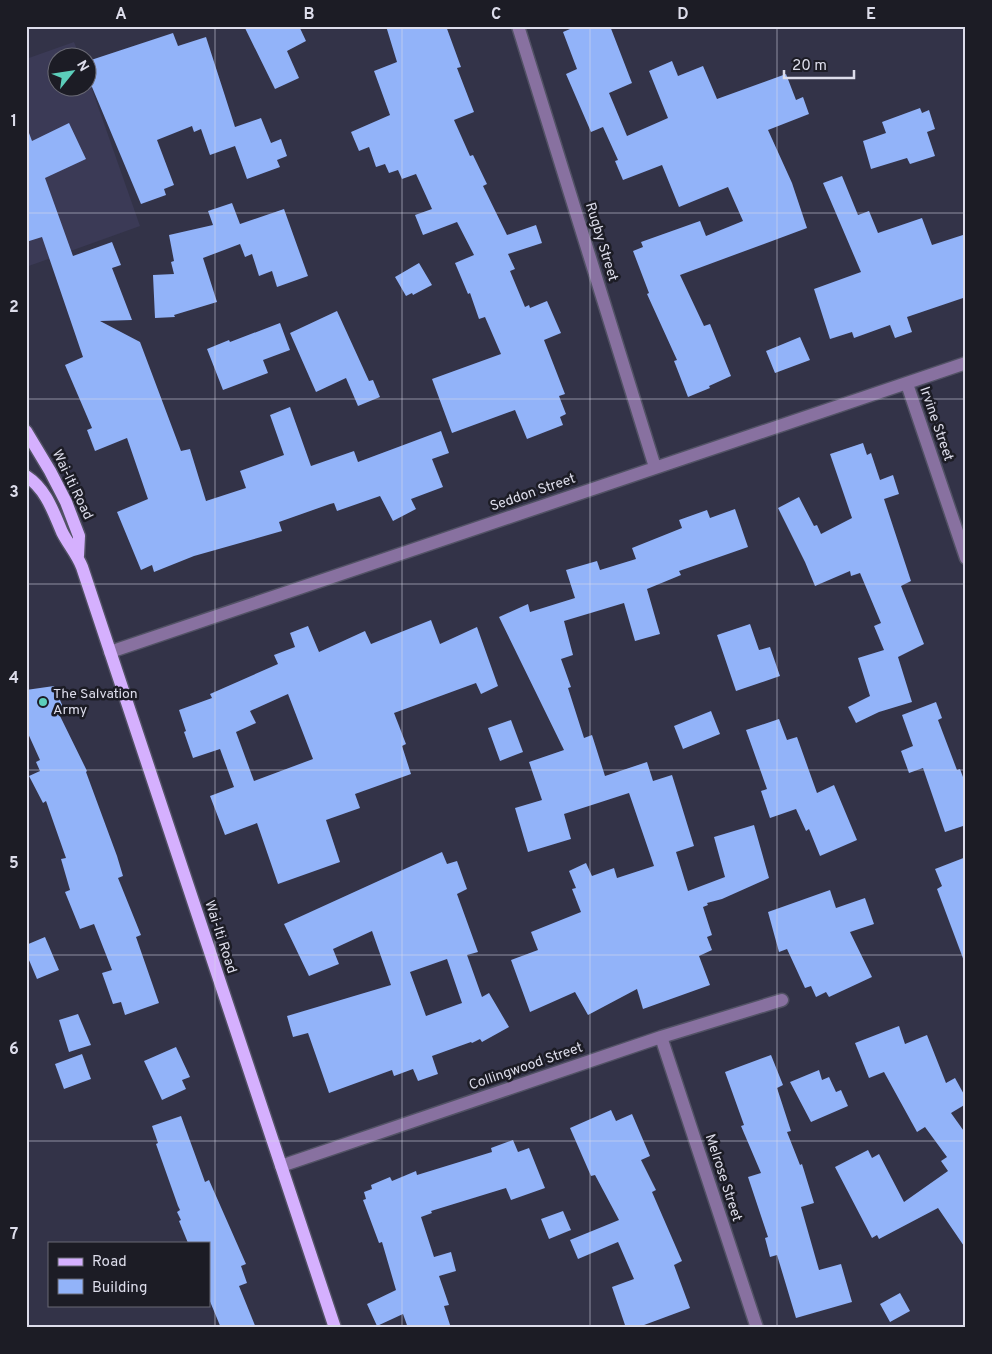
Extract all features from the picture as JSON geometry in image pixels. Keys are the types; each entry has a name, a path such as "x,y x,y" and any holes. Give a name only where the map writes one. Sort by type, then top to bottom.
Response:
{"main road":[{"name":"Wai-Iti Road","path":"26,431 66,502 79,536 78,556"},
{"name":"Wai-Iti Road","path":"26,476 35,482 50,502 63,534 78,556 335,1328"}],"street":[{"name":"Rugby Street","path":"518,26 655,467"},
{"name":"Seddon Street","path":"110,652 966,363"},
{"name":"Irvine Street","path":"907,384 966,558"},
{"name":"Collingwood Street","path":"281,1166 661,1037 782,1000"},
{"name":"Melrose Street","path":"661,1037 757,1328"}],"shaded area":[{"path":"74,42 76,48 57,48"},
{"path":"48,51 48,98 95,98 140,226 26,267 26,59"}],"building":[{"path":"244,26 299,26 306,41 287,51 299,78 275,89"},
{"path":"386,26 446,26 461,67 457,68 474,112 454,120 470,156 473,155 487,184 483,186 507,235 536,225 542,243 508,254 515,269 510,271 525,307 529,305 530,308 547,301 561,333 544,340 565,394 559,396 566,414 560,417 563,425 527,439 515,410 452,433 432,379 501,354 485,317 479,319 470,293 468,294 455,263 474,255 457,222 423,235 415,215 432,209 416,174 402,179 398,170 389,173 385,164 376,167 369,147 359,151 351,132 390,115 374,71 397,62"},
{"path":"577,26 610,26 632,83 609,93 627,136 668,118 649,71 672,61 678,76 703,66 717,99 786,74 796,100 803,97 809,114 768,130 792,183 807,228 680,275 704,326 710,324 731,376 709,386 710,388 688,397 674,361 677,360 647,294 649,293 633,251 643,247 641,242 700,221 706,236 743,221 728,187 679,207 662,165 623,180 615,161 618,160 603,127 591,132 566,74 577,69 563,32"},
{"path":"173,33 178,46 206,37 235,127 261,118 271,143 281,139 287,156 277,160 280,167 247,179 235,146 210,155 201,129 194,132 192,126 157,140 174,185 164,189 166,195 141,204 97,98 98,58"},
{"path":"920,108 922,113 929,110 935,129 927,132 935,156 910,164 907,158 871,169 863,141 886,133 882,122"},
{"path":"69,123 86,159 45,178 73,256 112,242 121,265 112,268 132,320 100,321 140,342 181,451 190,449 206,501 246,488 240,471 284,455 270,415 290,407 311,466 354,451 358,462 441,431 449,453 432,459 443,487 411,499 416,509 393,521 380,496 337,511 334,503 279,522 282,531 194,556 154,572 152,565 141,570 117,512 148,499 127,438 95,451 87,430 92,428 65,365 83,357 42,237 26,242 26,133 29,133 32,141"},
{"path":"842,176 858,215 869,211 878,233 922,218 932,245 966,234 966,297 907,317 912,332 895,338 890,325 854,338 852,332 830,339 814,289 861,272 823,183"},
{"path":"232,203 240,224 284,209 308,276 277,287 272,271 259,276 252,254 245,257 240,244 203,258 217,302 174,315 175,317 155,318 153,275 174,274 171,262 174,261 169,235 213,225 208,211"},
{"path":"419,263 432,285 413,295 412,293 406,296 395,277"},
{"path":"337,311 369,381 373,380 380,397 358,406 346,378 316,392 290,333"},
{"path":"280,323 290,350 263,360 268,373 223,390 207,349"},
{"path":"800,337 810,360 775,373 766,351"},
{"path":"863,443 867,455 871,453 880,480 893,475 899,494 884,499 911,581 901,586 924,644 898,657 912,702 879,712 856,723 848,707 870,696 858,658 884,650 874,626 881,623 860,573 851,576 850,571 815,586 778,508 799,497 814,526 817,525 821,534 852,518 830,454"},
{"path":"735,509 748,547 679,571 681,575 647,589 660,634 635,641 624,603 564,621 573,655 561,659 571,687 568,688 584,738 592,735 605,776 647,762 653,781 672,775 694,846 676,852 688,891 725,877 714,837 754,825 769,878 722,899 707,903 708,905 703,907 712,935 707,937 712,950 699,956 710,985 643,1009 637,989 588,1015 575,992 530,1012 511,960 538,950 531,932 581,912 572,889 576,888 569,871 586,863 592,876 614,868 617,878 654,866 629,793 564,814 571,839 528,852 515,808 542,800 529,762 564,750 499,617 528,604 530,612 575,598 566,570 597,561 600,570 636,559 632,548 682,528 679,520 707,510 710,518"},
{"path":"431,620 440,644 477,627 498,686 481,694 476,683 394,713 406,744 402,746 411,774 355,794 360,808 326,820 340,862 278,884 257,823 225,835 210,796 234,787 220,749 193,758 179,710 212,698 210,694 278,664 274,655 295,647 290,633 308,626 319,652 365,631 371,644","holes":["288,694 313,759 254,781 236,732 256,723 250,711"]},
{"path":"750,624 759,650 770,647 780,676 736,691 717,635"},
{"path":"54,686 66,714 60,716 87,771 117,856 123,876 118,878 141,935 136,937 159,1003 125,1015 121,1002 113,1004 102,973 112,970 94,924 80,929 65,892 70,890 61,859 66,858 46,801 43,803 29,776 40,771 36,762 40,760 26,729 26,690"},
{"path":"936,702 942,718 938,720 957,770 960,769 966,785 966,825 945,832 923,768 909,773 901,751 913,746 902,715"},
{"path":"711,711 720,734 683,749 674,726"},
{"path":"779,719 787,740 797,737 817,793 834,785 857,840 820,856 809,829 806,831 796,809 770,818 761,791 767,789 746,730"},
{"path":"511,720 523,752 500,761 488,728"},
{"path":"442,852 447,864 457,861 467,889 457,894 478,952 467,955 482,997 489,993 509,1027 482,1042 480,1039 432,1056 438,1074 418,1081 413,1069 394,1076 392,1070 329,1093 308,1033 293,1037 287,1016 391,985 372,931 333,949 339,964 309,976 284,924","holes":["447,959 462,1003 426,1016 410,972"]},
{"path":"966,857 966,960 964,961 937,889 942,886 935,869"},
{"path":"830,890 836,908 865,898 874,924 850,932 872,977 829,997 826,992 816,997 811,986 805,988 787,949 779,952 768,912"},
{"path":"45,937 59,970 37,979 26,953 26,945"},
{"path":"78,1014 91,1045 69,1052 59,1020"},
{"path":"899,1026 905,1044 927,1035 946,1083 955,1078 966,1098 966,1104 951,1113 966,1134 966,1249 938,1208 879,1239 877,1235 872,1238 835,1167 868,1150 872,1158 879,1154 904,1202 948,1171 941,1161 947,1157 925,1127 917,1132 884,1072 869,1078 855,1043"},
{"path":"176,1047 190,1077 182,1080 186,1089 162,1100 144,1061"},
{"path":"82,1054 91,1079 64,1089 55,1064"},
{"path":"771,1055 783,1085 777,1088 791,1131 787,1132 800,1165 802,1164 814,1203 801,1207 819,1270 841,1264 852,1302 796,1318 777,1255 770,1257 765,1238 768,1237 748,1177 761,1173 741,1126 744,1125 725,1072"},
{"path":"819,1070 822,1080 829,1077 836,1092 841,1090 848,1106 811,1122 790,1082"},
{"path":"611,1110 616,1121 632,1114 650,1156 641,1160 656,1190 652,1192 682,1261 674,1265 690,1308 636,1328 626,1328 612,1287 634,1279 618,1242 578,1259 570,1240 619,1220 595,1175 591,1176 570,1128"},
{"path":"181,1116 205,1182 209,1180 246,1264 241,1266 247,1283 239,1286 256,1328 221,1328 210,1301 210,1242 188,1242 179,1221 181,1220 177,1212 180,1210 156,1144 158,1143 152,1126"},
{"path":"513,1140 518,1152 529,1148 545,1188 511,1200 506,1188 431,1211 432,1213 421,1217 434,1257 451,1252 456,1271 439,1276 449,1305 444,1306 451,1328 408,1328 403,1314 377,1326 367,1304 396,1290 382,1242 379,1243 363,1200 366,1199 364,1192 372,1189 371,1185 390,1177 392,1181 416,1171 417,1175 492,1152 491,1148"},
{"path":"563,1211 571,1230 549,1239 541,1219"},
{"path":"900,1293 910,1311 890,1322 880,1304"}],"place":[{"name":"The Salvation Army","path":"43,702"}]}
